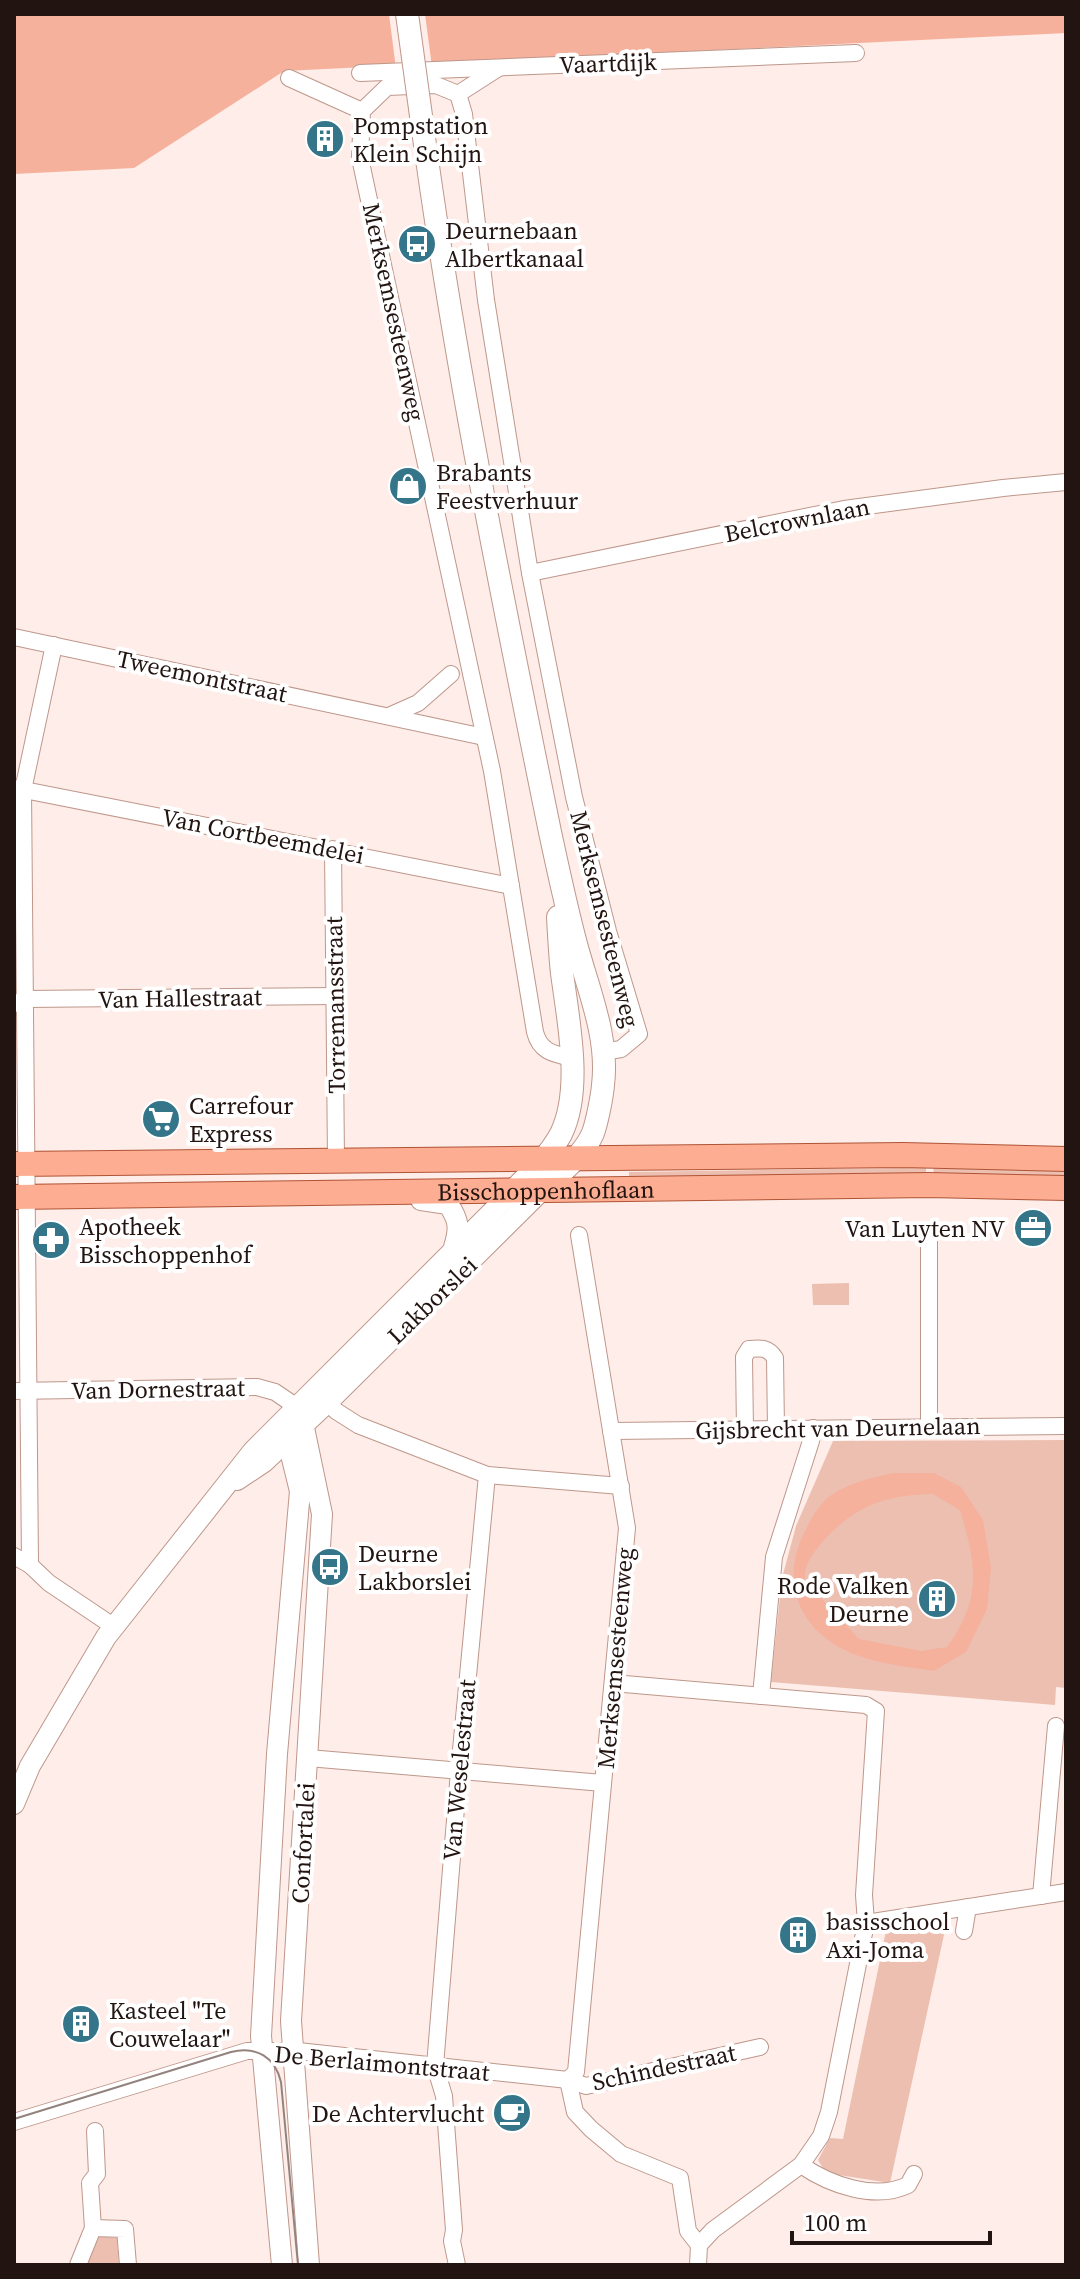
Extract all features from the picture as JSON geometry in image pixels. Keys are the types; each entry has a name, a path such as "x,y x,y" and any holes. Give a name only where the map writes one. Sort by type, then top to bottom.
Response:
{"main road":[{"name":"Merksemsesteenweg","path":"407,14 440,247 491,537 551,836 576,944 594,1003 603,1052 603,1086 593,1134 574,1158"},
{"name":"Merksemsesteenweg","path":"513,1191 545,1159 564,1123 571,1089 570,1017 562,974 551,836"},
{"name":"Bisschoppenhoflaan","path":"20,1164 903,1155 1066,1159"},
{"name":"Lakborslei","path":"541,1191 574,1158"},
{"name":"Bisschoppenhoflaan","path":"20,1197 929,1185 1066,1188"}],"street":[{"name":"Vaartdijk","path":"360,73 856,53"},
{"path":"289,78 362,111 387,87 436,85 458,94 500,67"},
{"name":"Merksemsesteenweg","path":"458,94 464,114 486,300 530,573 574,797 608,931 639,1034 621,1049 603,1052"},
{"name":"Merksemsesteenweg","path":"362,111 360,158 484,737 538,1043 546,1051 572,1058"},
{"name":"Belcrownlaan","path":"530,573 844,509 1066,482"},
{"name":"Tweemontstraat","path":"14,637 484,737"},
{"path":"30,1565 22,1391 19,789 54,645"},
{"path":"390,715 418,703 451,674"},
{"name":"Van Cortbeemdelei","path":"19,789 511,886"},
{"name":"Torremansstraat","path":"333,849 336,1161"},
{"name":"Van Hallestraat","path":"20,1002 334,996"},
{"name":"Lakborslei","path":"399,1190 422,1200 448,1204 459,1222 460,1231 454,1247"},
{"name":"Lakborslei","path":"14,1804 21,1763 83,1673 110,1623 220,1492 264,1462 292,1423 422,1280 513,1191"},
{"name":"Lakborslei","path":"292,1423 328,1402 541,1191"},
{"path":"929,1234 929,1426"},
{"name":"Merksemsesteenweg","path":"568,2080 576,2072 627,1528 579,1235"},
{"path":"422,1280 436,1296"},
{"path":"745,1430 744,1357 749,1349 761,1348 771,1351 775,1358 776,1429"},
{"name":"Van Dornestraat","path":"22,1391 257,1387 275,1392 292,1423"},
{"path":"328,1402 358,1425 487,1475 621,1486"},
{"name":"Confortalei","path":"292,1423 296,1473 322,1514 292,2016 309,2265"},
{"name":"Gijsbrecht van Deurnelaan","path":"611,1431 1066,1426"},
{"path":"761,1696 774,1557 813,1428"},
{"name":"Van Weselestraat","path":"457,2265 453,2250 444,2096 435,2066 487,1475"},
{"name":"Confortalei","path":"282,2265 262,2051 277,1754 308,1496"},
{"path":"14,1556 110,1623"},
{"path":"613,1683 866,1705 876,1711 864,1895 866,1923 829,2112 815,2147 801,2165 713,2230 699,2245 698,2265"},
{"path":"1041,1896 1056,1726"},
{"path":"308,1758 603,1783"},
{"path":"866,1923 1066,1892"},
{"path":"964,1931 968,1907"},
{"name":"Schindestraat","path":"568,2080 586,2086 760,2047"},
{"name":"De Berlaimontstraat","path":"14,2122 237,2054 262,2051 568,2080"},
{"path":"568,2080 575,2112 591,2129 621,2154 680,2178 688,2231 699,2245"},
{"path":"78,2265 93,2228 90,2183 97,2174 95,2131"},
{"path":"801,2165 834,2183 883,2193 908,2185 914,2174"},
{"path":"93,2228 125,2229 128,2265"}],"shaded area":[{"path":"14,14 1066,14 1066,33 284,71 134,168 14,174"},
{"path":"933,1161 1066,1164 1066,1180 934,1178"},
{"path":"926,1162 926,1178 629,1183 629,1172 903,1168"},
{"path":"849,1283 849,1305 813,1305 812,1284"},
{"path":"1066,1440 1066,1688 1056,1687 1055,1705 771,1682 782,1578 796,1526 833,1441"},
{"path":"894,1473 934,1473 961,1487 983,1520 991,1568 987,1609 966,1652 934,1671 873,1660 839,1647 811,1624 796,1596 794,1564 798,1548 819,1507 845,1487","holes":["933,1494 960,1510 970,1547 973,1580 966,1613 947,1647 921,1651 859,1639 818,1595 806,1596 805,1572 812,1555 837,1527 861,1510 887,1500"]},
{"path":"947,1921 890,2183 826,2173 818,2160 830,2138 843,2139 886,1931"},
{"path":"98,2236 117,2238 119,2265 86,2265"}],"pier":[{"path":"389,14 425,14 432,67 396,69"}],"tram line":[{"path":"14,2119 231,2052 249,2051 264,2055 274,2066 281,2082 298,2265"}],"place":[{"name":"Pompstation Klein Schijn","path":"325,139"},
{"name":"Deurnebaan Albertkanaal","path":"417,244"},
{"name":"Brabants Feestverhuur","path":"408,486"},
{"name":"Carrefour Express","path":"161,1119"},
{"name":"Van Luyten NV","path":"1033,1228"},
{"name":"Apotheek Bisschoppenhof","path":"51,1240"},
{"name":"Deurne Lakborslei","path":"330,1567"},
{"name":"Rode Valken Deurne","path":"937,1599"},
{"name":"basisschool Axi-Joma","path":"798,1935"},
{"name":"Kasteel \"Te Couwelaar\"","path":"81,2024"},
{"name":"De Achtervlucht","path":"512,2113"}]}
